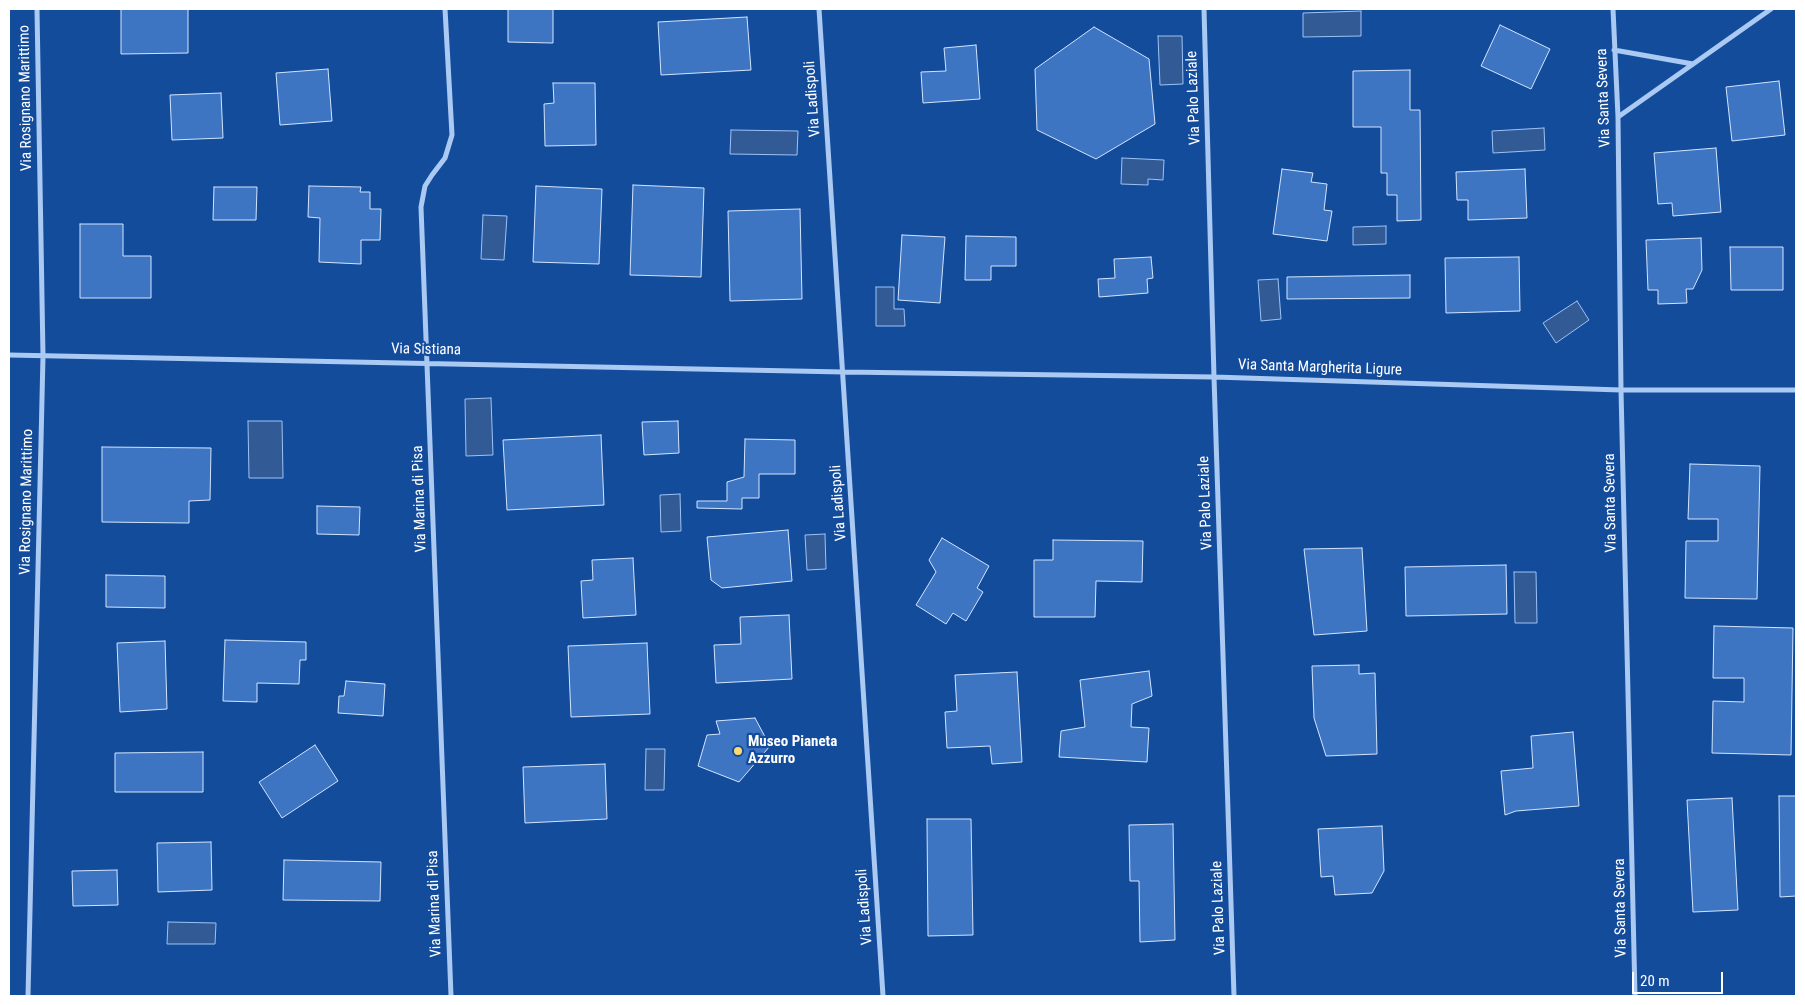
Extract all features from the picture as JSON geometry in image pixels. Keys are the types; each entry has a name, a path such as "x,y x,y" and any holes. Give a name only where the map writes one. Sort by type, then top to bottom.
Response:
{"street":[{"name":"Via Rosignano Marittimo","path":"28,996 43,356 37,9"},
{"name":"Via Marina di Pisa","path":"445,9 452,136 445,158 425,186 421,206 451,996"},
{"name":"Via Ladispoli","path":"819,9 883,996"},
{"name":"Via Palo Laziale","path":"1204,9 1234,996"},
{"name":"Via Santa Severa","path":"1613,9 1618,117 1621,390 1635,996"},
{"path":"1618,117 1771,9"},
{"path":"1614,50 1693,64"},
{"name":"Via Sistiana","path":"9,355 843,372"},
{"name":"Via Santa Margherita Ligure","path":"843,372 1214,377 1621,390 1796,390"}],"water":[{"path":"1361,11 1361,36 1303,37 1303,13"},
{"path":"1158,36 1182,36 1183,84 1160,85"},
{"path":"1544,128 1545,150 1493,153 1492,131"},
{"path":"731,130 798,131 797,155 730,154"},
{"path":"1122,158 1164,160 1163,180 1148,179 1148,185 1121,184"},
{"path":"483,215 507,216 504,260 481,259"},
{"path":"1386,226 1386,244 1353,245 1353,227"},
{"path":"1278,279 1281,319 1261,321 1258,280"},
{"path":"876,287 894,287 894,309 904,309 905,326 876,326"},
{"path":"1577,301 1589,320 1556,343 1543,323"},
{"path":"491,398 493,455 466,456 465,399"},
{"path":"248,421 282,421 283,478 249,478"},
{"path":"680,494 681,531 661,532 660,495"},
{"path":"825,534 826,569 807,570 805,535"},
{"path":"1514,572 1536,572 1537,623 1515,623"},
{"path":"646,749 665,749 664,790 645,790"},
{"path":"168,922 216,923 215,944 167,944"}],"building":[{"path":"121,9 188,9 188,53 121,54"},
{"path":"508,9 553,9 553,43 508,42"},
{"path":"747,17 751,70 661,75 658,22"},
{"path":"1500,25 1550,49 1531,89 1481,66"},
{"path":"1094,27 1149,59 1155,124 1096,159 1037,130 1035,69"},
{"path":"976,45 980,99 923,103 921,72 946,71 944,48"},
{"path":"328,69 332,121 280,125 276,73"},
{"path":"1410,70 1410,110 1420,110 1421,220 1397,221 1397,195 1387,195 1387,173 1381,173 1381,127 1353,127 1353,71"},
{"path":"1779,81 1785,135 1732,141 1726,87"},
{"path":"553,83 595,83 596,145 545,146 544,104 554,103"},
{"path":"221,93 223,138 172,140 170,95"},
{"path":"1716,148 1721,212 1673,216 1672,203 1658,204 1654,153"},
{"path":"1282,169 1313,173 1311,182 1327,184 1324,210 1332,211 1327,241 1273,234"},
{"path":"1525,169 1527,218 1468,220 1468,200 1457,200 1456,172"},
{"path":"633,185 704,188 701,277 630,275"},
{"path":"309,186 361,187 360,192 370,192 370,209 381,209 380,240 361,240 361,264 319,262 320,218 308,217"},
{"path":"536,186 602,189 599,264 533,262"},
{"path":"214,187 257,187 256,220 213,220"},
{"path":"800,209 802,299 730,301 728,211"},
{"path":"80,224 123,224 123,256 151,256 151,298 80,298"},
{"path":"902,235 945,237 940,303 898,300"},
{"path":"966,236 1016,237 1016,266 991,266 991,280 965,280"},
{"path":"1701,238 1702,270 1693,289 1686,289 1687,303 1658,304 1658,290 1648,290 1646,240"},
{"path":"1730,247 1783,247 1783,290 1731,290"},
{"path":"1151,257 1153,278 1147,279 1148,293 1099,297 1098,279 1115,278 1114,259"},
{"path":"1519,257 1520,311 1446,313 1445,258"},
{"path":"1410,275 1410,298 1287,299 1287,277"},
{"path":"678,421 679,453 644,455 642,422"},
{"path":"601,435 604,505 507,510 503,440"},
{"path":"745,439 795,440 795,474 759,474 759,498 742,498 742,509 697,508 697,501 727,501 727,482 744,477"},
{"path":"102,447 211,448 210,500 189,501 189,523 102,522"},
{"path":"1690,464 1760,466 1757,599 1685,598 1686,541 1718,541 1718,519 1688,519"},
{"path":"317,506 360,507 359,535 317,534"},
{"path":"788,530 792,581 722,588 711,580 707,537"},
{"path":"942,538 989,566 977,588 983,592 966,621 953,613 946,624 916,605 936,572 929,560"},
{"path":"1053,540 1143,541 1142,582 1096,581 1095,617 1034,617 1034,560 1053,560"},
{"path":"1362,548 1367,631 1314,635 1304,549"},
{"path":"633,558 636,615 583,618 581,581 593,580 592,560"},
{"path":"1506,565 1507,614 1406,616 1405,567"},
{"path":"106,575 165,576 165,608 106,607"},
{"path":"789,615 792,679 716,683 714,645 741,644 740,617"},
{"path":"1714,626 1793,628 1791,755 1712,753 1713,701 1744,702 1744,678 1713,678"},
{"path":"225,640 306,642 306,660 300,660 299,684 257,683 257,702 223,701"},
{"path":"165,641 167,709 120,712 117,643"},
{"path":"647,643 650,714 571,717 568,646"},
{"path":"1359,665 1359,674 1375,673 1377,754 1326,756 1314,718 1312,666"},
{"path":"1149,671 1152,696 1132,704 1131,727 1149,728 1147,762 1059,757 1061,731 1085,727 1080,680"},
{"path":"1017,672 1022,762 992,764 990,746 947,748 945,712 957,711 955,675"},
{"path":"346,681 385,684 383,716 338,713 339,696 344,696"},
{"path":"755,718 770,746 739,782 698,766 707,735 720,734 716,721"},
{"path":"1573,732 1579,806 1516,811 1505,815 1501,771 1533,768 1531,736"},
{"path":"315,745 338,781 282,818 259,782"},
{"path":"203,752 203,792 115,792 115,753"},
{"path":"605,764 607,819 525,823 523,767"},
{"path":"1779,796 1796,796 1796,896 1780,897"},
{"path":"1732,798 1738,910 1693,912 1687,800"},
{"path":"927,819 971,819 973,935 928,936"},
{"path":"1173,824 1175,940 1140,942 1139,881 1130,881 1129,825"},
{"path":"1382,826 1384,871 1372,893 1335,895 1333,876 1321,877 1318,829"},
{"path":"211,842 212,890 158,892 157,843"},
{"path":"284,860 381,862 380,901 283,900"},
{"path":"117,870 118,905 73,906 72,871"}],"place":[{"name":"Museo Pianeta Azzurro","path":"738,751"}]}
